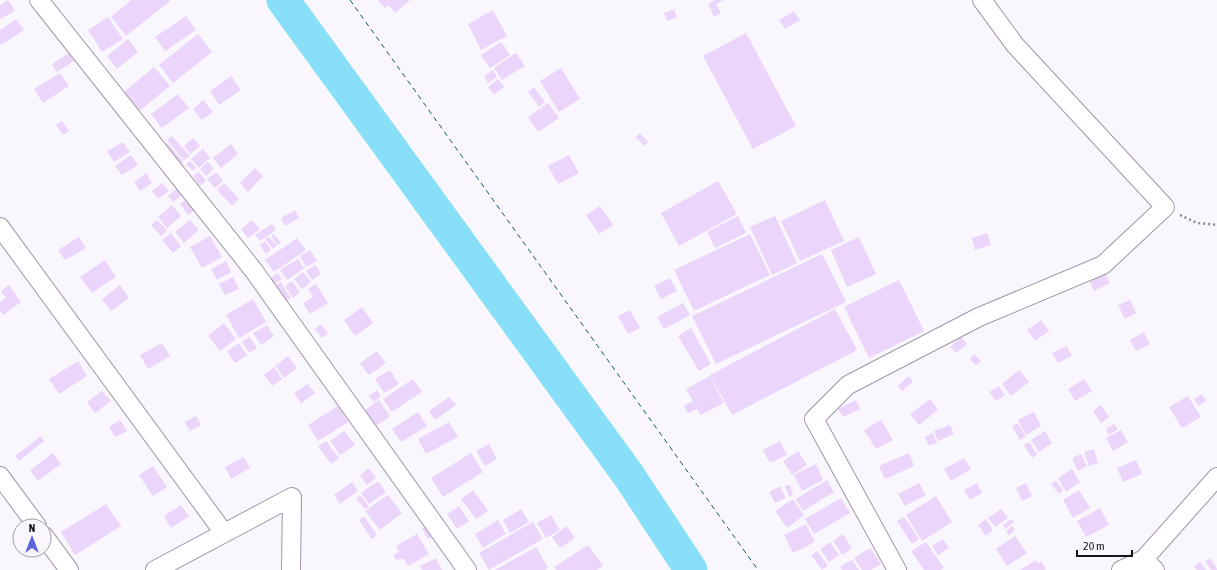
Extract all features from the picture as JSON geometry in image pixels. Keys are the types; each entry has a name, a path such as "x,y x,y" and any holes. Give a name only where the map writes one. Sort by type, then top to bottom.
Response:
{"street":[{"path":"39,0 254,271 467,570"},
{"path":"897,570 814,419 848,385 979,317 1103,265 1165,207 1014,45 982,0"},
{"path":"0,227 224,533"},
{"path":"0,476 31,518"},
{"path":"1121,570 1149,564 1217,477"},
{"path":"155,570 292,497 291,570"},
{"path":"52,547 69,570"}],"path":[{"path":"1165,207 1197,223 1217,225"}],"building":[{"path":"8,0 15,11 0,19 0,5"},
{"path":"131,0 170,1 126,36 111,17"},
{"path":"378,0 410,0 395,13 388,5 385,8"},
{"path":"715,0 724,0 716,4 721,13 714,17 708,4"},
{"path":"674,9 677,17 667,21 664,13"},
{"path":"493,10 507,36 481,50 468,24"},
{"path":"794,11 800,20 785,29 779,20"},
{"path":"186,16 196,30 165,51 155,37"},
{"path":"108,17 123,39 102,52 88,30"},
{"path":"16,19 24,30 1,45 0,30"},
{"path":"746,33 796,126 753,149 703,56"},
{"path":"198,34 212,52 173,83 159,65"},
{"path":"128,39 138,52 117,69 107,56"},
{"path":"501,42 510,55 490,68 481,55"},
{"path":"69,53 74,61 57,72 52,64"},
{"path":"516,53 525,66 502,80 494,68"},
{"path":"154,67 170,86 138,112 123,93"},
{"path":"561,68 580,99 559,112 540,81"},
{"path":"493,70 497,77 488,83 484,76"},
{"path":"60,73 69,86 43,103 34,89"},
{"path":"231,76 241,90 219,105 210,91"},
{"path":"498,79 504,87 494,95 488,87"},
{"path":"534,87 545,102 539,107 528,92"},
{"path":"178,94 189,108 162,128 151,114"},
{"path":"203,100 213,112 202,120 193,109"},
{"path":"548,103 559,118 538,132 528,117"},
{"path":"62,121 69,131 63,135 56,125"},
{"path":"640,133 648,142 644,146 636,137"},
{"path":"172,136 190,156 184,160 167,140"},
{"path":"193,138 200,146 190,154 184,146"},
{"path":"123,142 130,152 114,162 107,151"},
{"path":"167,143 183,161 179,166 162,147"},
{"path":"231,144 238,154 221,168 213,158"},
{"path":"203,149 210,158 199,168 191,159"},
{"path":"131,155 138,165 122,175 115,166"},
{"path":"569,155 579,173 558,184 548,166"},
{"path":"190,161 196,168 193,171 186,164"},
{"path":"208,162 214,169 206,176 200,169"},
{"path":"255,168 263,176 248,192 240,183"},
{"path":"199,172 206,181 200,186 193,176"},
{"path":"216,172 223,181 215,188 207,179"},
{"path":"146,173 152,183 140,191 134,182"},
{"path":"718,181 737,214 679,246 661,213"},
{"path":"162,183 169,191 158,199 152,191"},
{"path":"224,183 239,199 232,206 217,190"},
{"path":"180,186 185,193 173,202 168,196"},
{"path":"191,196 199,207 188,215 180,204"},
{"path":"825,200 844,241 800,261 781,221"},
{"path":"172,205 181,216 167,228 158,217"},
{"path":"600,206 613,225 599,234 586,215"},
{"path":"295,210 299,218 285,226 281,218"},
{"path":"738,216 746,233 715,248 707,232"},
{"path":"775,216 797,263 772,275 750,227"},
{"path":"157,220 167,230 161,236 151,225"},
{"path":"190,220 199,230 184,243 175,232"},
{"path":"252,220 260,229 248,238 241,229"},
{"path":"272,224 276,230 260,241 255,235"},
{"path":"171,233 181,246 173,253 162,240"},
{"path":"987,233 991,245 975,250 972,238"},
{"path":"274,234 281,243 277,245 271,236"},
{"path":"750,234 770,275 694,311 674,270"},
{"path":"210,236 222,257 202,268 190,247"},
{"path":"79,237 86,248 65,260 58,250"},
{"path":"269,237 277,246 273,249 265,239"},
{"path":"859,237 876,274 847,287 831,250"},
{"path":"297,238 306,250 274,272 265,260"},
{"path":"265,241 271,250 266,254 260,245"},
{"path":"310,250 317,261 306,267 300,256"},
{"path":"822,254 846,302 716,364 692,316"},
{"path":"298,259 304,268 287,280 280,270"},
{"path":"105,260 116,277 92,293 80,277"},
{"path":"226,261 231,272 217,280 211,269"},
{"path":"316,265 321,274 312,280 306,271"},
{"path":"303,272 311,282 302,289 294,279"},
{"path":"278,273 282,279 274,284 270,278"},
{"path":"1105,274 1110,283 1094,291 1090,282"},
{"path":"233,277 239,289 225,295 219,284"},
{"path":"670,278 677,291 661,299 654,286"},
{"path":"899,280 924,331 869,358 844,307"},
{"path":"292,281 300,292 293,298 285,286"},
{"path":"281,282 291,298 283,303 273,287"},
{"path":"316,284 328,303 310,314 303,303 313,297 308,289"},
{"path":"9,285 21,302 3,315 0,310 0,302 6,298 1,291"},
{"path":"120,285 129,298 111,311 102,299"},
{"path":"253,299 266,322 239,338 226,315"},
{"path":"1130,300 1136,313 1125,319 1118,305"},
{"path":"683,303 690,315 664,329 657,317"},
{"path":"362,307 373,323 355,336 344,320"},
{"path":"835,309 857,350 732,415 710,375"},
{"path":"630,310 640,328 628,334 618,316"},
{"path":"1041,320 1049,331 1035,341 1027,330"},
{"path":"224,323 236,339 220,351 208,336"},
{"path":"321,324 328,334 322,338 315,329"},
{"path":"267,325 274,336 261,345 253,333"},
{"path":"691,328 711,364 699,371 678,336"},
{"path":"1144,332 1150,344 1136,351 1130,340"},
{"path":"250,337 257,348 249,353 242,341"},
{"path":"961,337 967,344 956,353 950,347"},
{"path":"162,343 170,356 148,369 140,355"},
{"path":"239,343 247,355 235,363 227,351"},
{"path":"1067,346 1072,356 1058,363 1052,353"},
{"path":"377,351 386,363 369,375 360,363"},
{"path":"974,354 981,361 976,365 970,359"},
{"path":"288,356 297,368 284,378 275,366"},
{"path":"78,361 87,376 59,394 49,379"},
{"path":"274,367 282,379 272,386 264,375"},
{"path":"390,370 399,384 384,393 375,379"},
{"path":"1019,370 1029,382 1011,396 1002,384"},
{"path":"710,376 724,403 701,415 697,409 688,413 684,406 693,401 686,389"},
{"path":"909,376 913,382 902,391 898,386"},
{"path":"413,379 422,392 392,412 383,399"},
{"path":"1084,379 1092,391 1075,401 1068,389"},
{"path":"308,384 315,393 301,403 294,393"},
{"path":"999,386 1005,395 996,401 989,392"},
{"path":"377,390 381,396 374,402 369,396"},
{"path":"102,391 111,401 95,413 87,402"},
{"path":"1202,394 1206,401 1198,406 1194,399"},
{"path":"1188,396 1201,417 1182,428 1169,407"},
{"path":"449,397 456,405 435,420 429,411"},
{"path":"930,399 938,410 919,425 910,414"},
{"path":"379,400 390,416 376,426 365,410"},
{"path":"856,400 860,409 843,417 838,409"},
{"path":"1101,405 1109,417 1101,423 1093,411"},
{"path":"338,406 348,422 318,441 308,425"},
{"path":"418,412 427,426 401,442 392,429"},
{"path":"1034,412 1041,426 1026,435 1018,420"},
{"path":"196,416 201,425 190,431 185,422"},
{"path":"120,420 127,431 115,437 109,427"},
{"path":"881,420 893,440 876,449 864,430"},
{"path":"449,422 458,437 426,454 418,439"},
{"path":"1018,423 1026,437 1020,440 1012,426"},
{"path":"1114,424 1118,429 1109,435 1106,429"},
{"path":"950,425 954,434 938,441 934,431"},
{"path":"1121,430 1128,442 1113,451 1106,438"},
{"path":"344,431 355,445 340,455 330,441"},
{"path":"1045,431 1052,443 1039,452 1031,440"},
{"path":"933,433 937,443 929,446 925,437"},
{"path":"41,436 44,441 19,461 15,456"},
{"path":"326,441 339,458 331,464 318,446"},
{"path":"780,441 787,455 770,463 763,450"},
{"path":"1029,442 1037,454 1032,458 1024,445"},
{"path":"489,444 497,459 485,466 476,451"},
{"path":"1094,449 1098,463 1089,466 1084,452"},
{"path":"798,451 807,465 792,475 783,461"},
{"path":"53,453 61,464 38,481 30,470"},
{"path":"471,453 483,472 443,497 431,478"},
{"path":"909,453 914,466 885,479 879,466"},
{"path":"1081,454 1087,466 1078,471 1072,458"},
{"path":"244,457 250,468 231,479 225,467"},
{"path":"964,458 971,469 951,481 944,469"},
{"path":"1136,460 1142,474 1123,482 1117,468"},
{"path":"816,464 823,480 802,491 794,475"},
{"path":"153,466 167,487 153,496 139,475"},
{"path":"369,468 376,478 367,485 360,475"},
{"path":"1072,469 1080,482 1066,492 1058,478"},
{"path":"827,480 834,492 803,511 796,499"},
{"path":"378,481 386,492 369,504 361,493"},
{"path":"1056,481 1063,490 1059,494 1051,484"},
{"path":"352,482 358,491 340,504 334,495"},
{"path":"919,483 926,495 905,506 898,494"},
{"path":"977,483 982,493 970,500 964,490"},
{"path":"1026,483 1032,496 1022,501 1016,488"},
{"path":"790,485 793,495 789,497 785,486"},
{"path":"780,486 786,498 775,503 769,492"},
{"path":"473,490 488,511 476,519 461,499"},
{"path":"1079,490 1090,508 1073,518 1063,500"},
{"path":"360,495 369,506 365,509 356,499"},
{"path":"388,495 402,513 380,530 365,511"},
{"path":"936,496 952,522 922,541 906,515"},
{"path":"841,498 850,513 814,534 805,519"},
{"path":"793,499 804,515 787,528 775,511"},
{"path":"106,504 121,526 75,555 61,532"},
{"path":"181,505 189,516 171,528 164,516"},
{"path":"459,506 469,521 457,529 447,514"},
{"path":"1100,508 1109,525 1086,537 1077,521"},
{"path":"521,509 529,522 510,533 503,520"},
{"path":"1001,509 1008,518 995,527 988,518"},
{"path":"551,515 560,530 546,538 537,523"},
{"path":"364,516 377,535 372,539 359,520"},
{"path":"904,517 919,539 912,544 897,521"},
{"path":"986,519 993,530 986,536 978,525"},
{"path":"1011,519 1014,522 1005,529 1003,525"},
{"path":"498,520 506,534 483,548 475,534"},
{"path":"432,522 439,532 428,539 422,529"},
{"path":"533,522 543,539 489,570 479,553"},
{"path":"806,524 815,542 793,553 784,535"},
{"path":"567,526 575,538 560,548 552,537"},
{"path":"1012,526 1015,530 1009,535 1006,531"},
{"path":"417,534 429,554 408,566 403,558 397,561 393,555 399,552 396,546"},
{"path":"843,534 852,548 842,555 833,541"},
{"path":"1015,536 1027,553 1007,566 996,549"},
{"path":"943,539 949,548 938,555 932,546"},
{"path":"830,542 839,555 829,562 820,549"},
{"path":"926,542 944,568 941,570 924,570 911,551"},
{"path":"588,545 603,566 597,570 556,570 554,567"},
{"path":"536,547 548,568 545,570 495,570"},
{"path":"870,548 881,564 871,570 862,570 854,558"},
{"path":"817,551 828,566 822,570 811,555"},
{"path":"436,558 442,570 422,570 420,566"},
{"path":"1210,558 1217,570 1211,570 1205,561"},
{"path":"852,560 859,570 842,570 840,567"},
{"path":"1036,560 1038,564 1041,561 1046,569 1020,570"},
{"path":"1200,562 1206,570 1197,570 1194,566"}],"waterway":[{"path":"283,0 629,476 691,570"}],"ferry route":[{"path":"350,0 758,570"}]}
